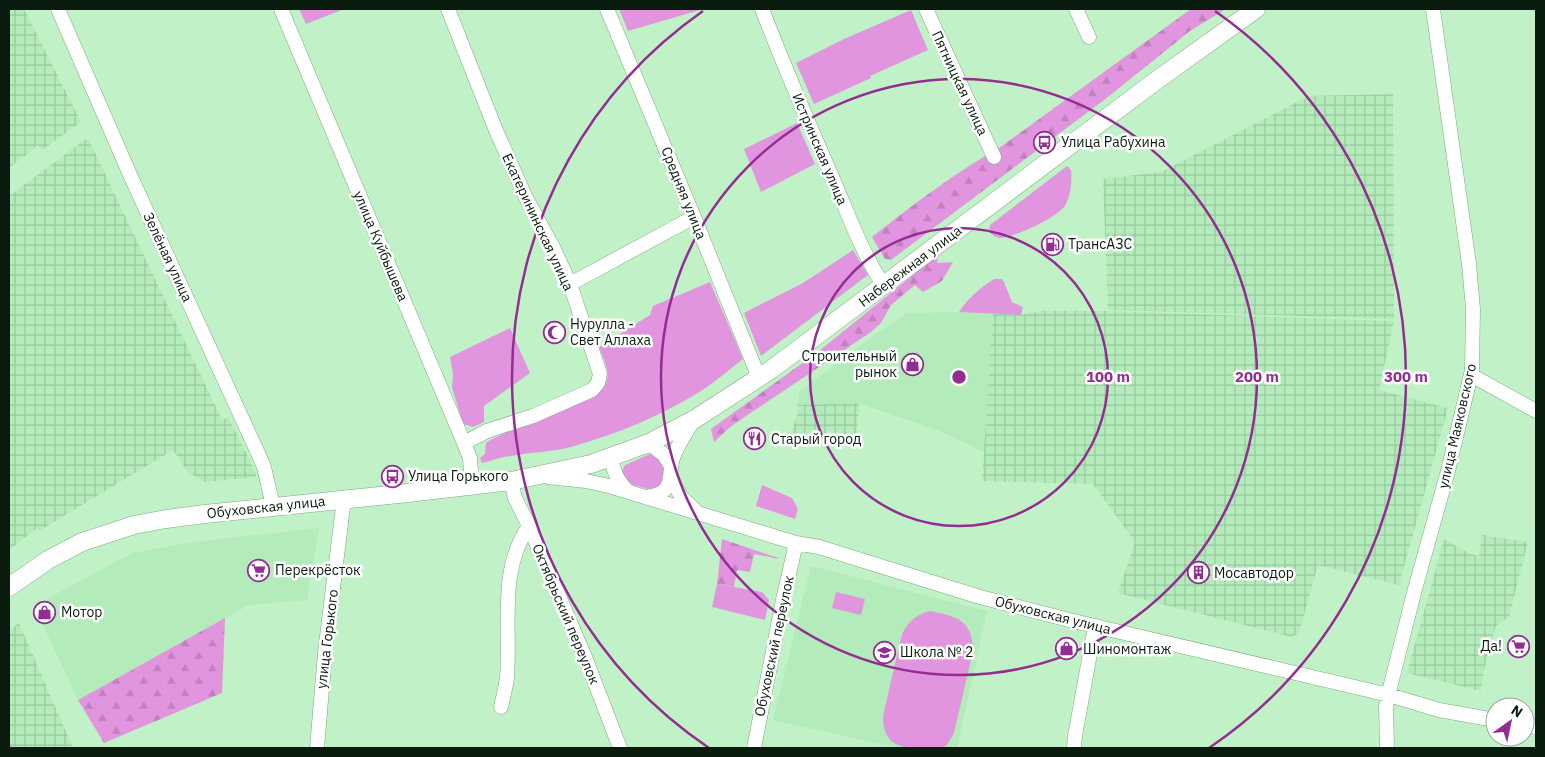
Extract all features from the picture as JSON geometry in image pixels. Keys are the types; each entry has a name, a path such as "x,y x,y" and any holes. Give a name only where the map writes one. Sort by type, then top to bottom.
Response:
{"main road":[{"name":"Набережная улица","path":"539,476 611,458 650,443 695,419 759,378 1256,9"},
{"name":"Обуховская улица","path":"9,587 66,550 106,533 134,525 176,517 539,476"}],"street":[{"name":"Зелёная улица","path":"58,9 131,177 264,467 273,506"},
{"name":"улица Куйбышева","path":"281,9 464,443 470,458 472,485"},
{"name":"Екатерининская улица","path":"448,9 521,188 553,247 570,284 600,374 596,387 592,390 533,416 486,431 464,443"},
{"name":"Средняя улица","path":"607,9 694,216 759,378"},
{"name":"Истринская улица","path":"762,9 788,75 846,209 884,286"},
{"name":"Пятницкая улица","path":"926,9 994,157"},
{"path":"1076,9 1089,37"},
{"name":"улица Маяковского","path":"1387,748 1386,707 1415,589 1448,471 1471,375 1473,340 1469,264 1433,9"},
{"path":"570,284 694,216"},
{"path":"1471,375 1536,411"},
{"path":"539,476 586,481 647,497 661,493 671,472 677,448 695,419"},
{"path":"650,443 664,455 682,498 702,514"},
{"path":"611,458 618,480 631,493"},
{"name":"Октябрьский переулок","path":"511,480 515,498 529,526 601,696 620,748"},
{"name":"Обуховская улица","path":"647,497 796,544 819,547 980,597 1389,695 1439,710 1485,718"},
{"name":"улица Горького","path":"317,748 326,642 344,499"},
{"path":"501,707 507,677 507,620 510,570 520,539 529,526"},
{"name":"Обуховский переулок","path":"754,748 796,544"},
{"path":"1074,748 1096,626"}],"shaded area":[{"path":"9,9 24,9 81,122 42,150 37,145 11,166 9,173"},
{"path":"1393,94 1394,319 1108,310 1103,179 1161,172 1309,96"},
{"path":"86,139 89,140 222,420 228,417 253,467 256,477 205,482 188,472 173,450 39,531 37,528 9,550 9,196"},
{"path":"1039,311 1106,311 1394,321 1379,390 1448,408 1399,585 1318,565 1299,633 1292,637 1118,593 1135,542 1093,484 982,481 993,313 1021,315"},
{"name":"Строительный рынок","path":"907,313 993,313 984,452 942,432 859,403 797,405 800,391"},
{"path":"859,403 857,433 842,434 828,431 821,447 812,444 797,445 788,441 798,413 797,405"},
{"path":"319,528 307,600 249,605 78,700 34,606 132,553 194,542"},
{"path":"1482,535 1528,542 1509,617 1496,626 1484,670 1481,691 1407,673 1444,539 1470,554 1479,556"},
{"name":"Школа № 2","path":"811,566 987,611 957,748 899,748 773,720"},
{"path":"19,623 73,748 9,748 9,631"}],"green space":[{"path":"299,9 344,9 306,24"},
{"path":"619,9 699,9 700,10 628,31"},
{"path":"1191,9 1226,9 1190,31 1108,97 891,260 885,259 872,237 934,190 999,148"},
{"path":"911,10 928,50 814,104 796,63 844,39"},
{"path":"797,123 815,164 761,192 744,149"},
{"path":"1067,166 1071,170 1071,187 1068,200 1062,209 1047,220 1009,236 998,238 990,233 990,225"},
{"path":"853,250 868,275 761,356 744,313 803,283"},
{"path":"939,254 937,263 953,262 942,281 923,292 915,285 891,305 881,323 871,332 730,427 714,442 711,429 819,351"},
{"path":"994,279 1002,279 1012,302 1023,307 1021,315 959,312 966,302"},
{"path":"710,282 743,359 709,386 656,415 606,436 571,447 482,463 480,458 485,454 486,443 492,439 600,391 607,381 607,370 599,347 650,315 653,306"},
{"path":"510,328 530,373 484,406 484,422 473,427 463,424 452,387 453,375 450,357"},
{"path":"654,454 664,462 664,483 652,490 629,484 621,473 625,465"},
{"path":"762,485 792,498 798,509 795,519 756,506"},
{"path":"722,539 780,559 754,554 750,572 737,570 734,587 717,584"},
{"path":"717,584 762,592 769,600 765,620 712,607"},
{"path":"836,592 865,599 861,615 832,608"},
{"path":"930,611 948,615 961,621 970,632 973,651 954,733 949,742 940,749 899,745 889,738 886,733 883,716 902,634 913,619"},
{"path":"225,618 222,693 104,743 78,700"}],"place":[{"name":"Улица Рабухина","path":"1045,142"},
{"name":"ТрансАЗС","path":"1052,244"},
{"name":"Нурулла - Свет Аллаха","path":"554,332"},
{"name":"Строительный рынок","path":"913,364"},
{"name":"Старый город","path":"755,439"},
{"name":"Улица Горького","path":"392,476"},
{"name":"Перекрёсток","path":"259,570"},
{"name":"Мосавтодор","path":"1198,573"},
{"name":"Мотор","path":"45,612"},
{"name":"Да!","path":"1518,646"},
{"name":"Шиномонтаж","path":"1067,649"},
{"name":"Школа № 2","path":"884,652"}]}
